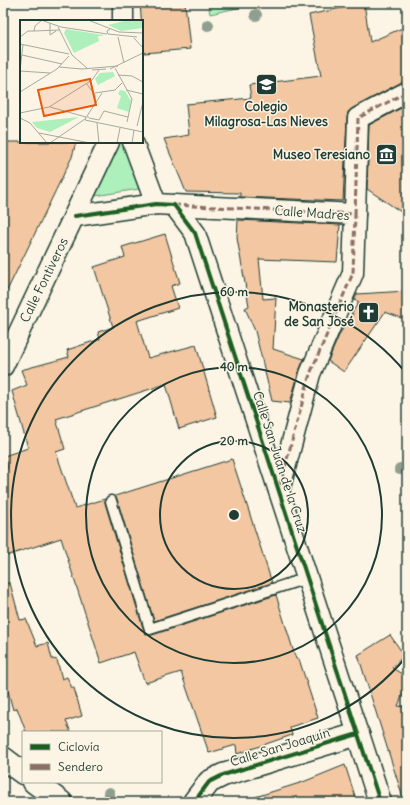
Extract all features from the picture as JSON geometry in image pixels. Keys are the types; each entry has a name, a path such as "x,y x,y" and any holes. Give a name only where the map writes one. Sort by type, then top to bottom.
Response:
{"street":[{"path":"123,3 123,20"},
{"path":"355,214 358,118 407,92"},
{"path":"75,216 109,143"},
{"name":"Calle San Juan de la Cruz","path":"133,143 165,205 194,233 380,802"},
{"path":"75,216 165,205"},
{"name":"Calle Madres","path":"165,205 355,214 354,273 310,374 279,490"},
{"name":"Calle Fontiveros","path":"3,366 75,216"},
{"name":"Calle San Joaquín","path":"194,802 209,782 223,775 358,734"},
{"path":"3,758 22,772"},
{"path":"35,783 61,802"}],"lane":[{"path":"111,502 150,629 307,578"}],"green space":[{"path":"208,3 260,3 210,14"},
{"path":"120,143 125,143 139,189 95,196"}],"building":[{"path":"140,3 185,3 190,49 144,53 143,20 141,20"},
{"path":"364,3 370,42 407,26 407,81 402,82 348,112 343,201 240,197 240,193 186,192 164,139 189,135 186,104 251,98 249,85 321,76 309,15"},
{"name":"Museo Teresiano","path":"407,105 407,216 367,189 369,125"},
{"path":"3,142 76,143 72,157 3,299"},
{"path":"238,220 340,225 337,262 259,259 263,299 276,298 273,349 304,359 290,403 272,401 255,331 245,308 249,306 237,238"},
{"path":"165,234 180,283 171,286 178,308 137,321 148,358 196,345 217,417 179,429 166,384 56,419 65,449 56,452 75,508 105,499 146,634 152,635 276,595 296,659 299,659 318,718 290,727 292,735 237,754 236,745 209,753 181,672 145,683 134,652 101,663 61,538 3,557 3,476 8,467 4,456 28,448 12,391 27,385 21,370 69,357 67,350 100,339 98,332 113,327 94,267 125,257 122,247"},
{"name":"Monasterio de San José","path":"407,291 407,320 385,312 344,372 328,361 340,333 359,302 354,300 357,294"},
{"path":"232,459 272,583 154,621 115,496"},
{"path":"3,583 10,583 20,620 26,619 37,646 48,643 52,659 57,660 62,679 67,677 72,688 74,688 82,716 66,721 71,731 26,731 17,708 13,710 8,691 3,693"},
{"path":"390,635 404,655 392,668 407,677 407,684 398,706 407,707 407,797 403,798 358,655"},
{"path":"345,765 357,802 253,802 252,798 303,782"}],"marked path":[{"path":"355,214 358,118 407,92"},
{"path":"174,205 355,214 353,273 310,374 279,489"}],"cycle path":[{"path":"75,216 156,204 174,205 195,233 380,802"},
{"path":"194,802 209,782 223,775 358,734"}],"place":[{"name":"Colegio Milagrosa-Las Nieves","path":"266,84"},
{"name":"Museo Teresiano","path":"386,154"},
{"name":"Monasterio de San José","path":"369,313"}]}
